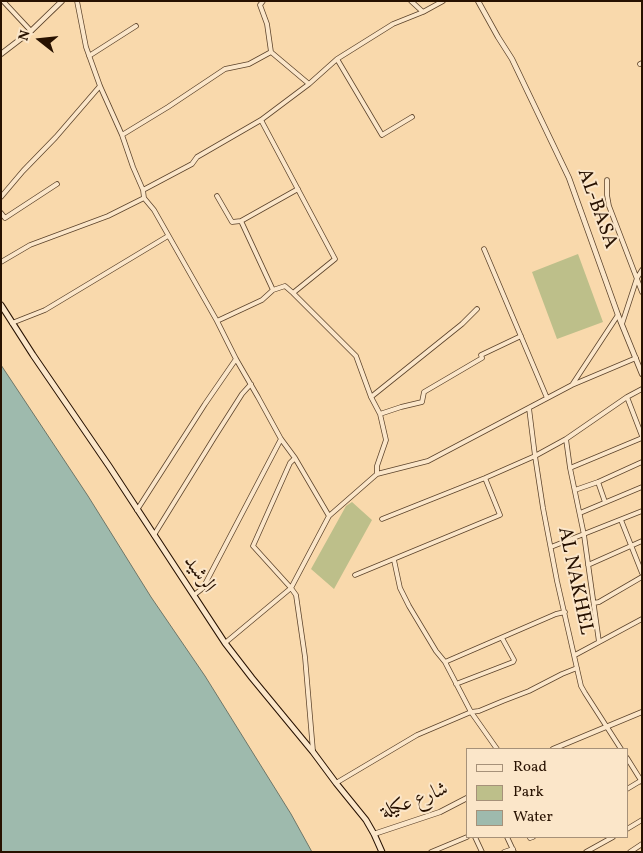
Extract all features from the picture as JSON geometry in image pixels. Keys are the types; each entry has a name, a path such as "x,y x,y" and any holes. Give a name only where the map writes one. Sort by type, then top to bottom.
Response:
{"main road":[{"name":"الرشيد","path":"1,305 225,643 366,820 382,852"}],"street":[{"path":"3,1 31,31"},
{"path":"1,54 31,31 62,1"},
{"path":"78,1 89,56 122,135 143,190 144,198 154,210 281,439 295,458 328,516"},
{"path":"263,1 260,5 268,24 271,52 309,84"},
{"path":"410,1 423,12"},
{"path":"143,190 192,164 197,157 261,120 309,84 337,59 393,24 423,12 443,1"},
{"name":"AL-BASA","path":"478,1 512,59 570,178 618,315 642,374"},
{"path":"89,56 136,26"},
{"path":"122,135 225,69 249,64 271,52"},
{"path":"337,59 382,134 412,117"},
{"path":"1,197 100,86"},
{"path":"261,120 335,259 293,293"},
{"path":"607,180 609,206 642,292"},
{"path":"1,213 5,218 58,184"},
{"path":"217,196 232,222 241,221 298,189"},
{"path":"1,262 30,245 108,216 144,198"},
{"path":"241,221 273,290"},
{"path":"12,323 45,310 168,236"},
{"path":"484,249 547,398"},
{"path":"622,324 637,278 642,270"},
{"path":"217,321 262,300 273,290 285,286 293,293 356,356 380,414 386,440 376,466 378,474"},
{"path":"372,397 478,309"},
{"path":"572,385 618,315"},
{"path":"380,414 422,402 424,392 482,358 481,355 520,336"},
{"path":"225,643 291,588 328,516 378,474 428,461 572,385 636,358"},
{"path":"137,510 236,359"},
{"path":"154,535 242,394 251,384"},
{"path":"382,519 535,456 642,389"},
{"path":"570,468 642,437 627,397"},
{"name":"AL NAKHEL","path":"529,408 550,547 581,686 620,748"},
{"path":"566,438 570,468 584,534 598,642"},
{"path":"194,595 203,588 281,439"},
{"path":"295,458 290,463 253,546 296,595 305,657 313,752"},
{"path":"575,490 642,462"},
{"path":"355,575 500,514 485,478"},
{"path":"598,482 605,502"},
{"path":"580,512 642,488"},
{"path":"550,547 642,512"},
{"path":"620,520 642,572"},
{"path":"588,565 642,541"},
{"path":"394,560 400,588 421,627 445,662 471,712 496,748"},
{"path":"594,603 642,578"},
{"path":"445,662 556,614 565,612"},
{"path":"575,655 642,619"},
{"path":"456,684 513,662 514,660 502,638"},
{"path":"336,783 417,735 471,712 479,711 529,691 577,668"},
{"path":"554,748 642,712"},
{"path":"628,760 641,781 628,788"},
{"name":"شارع عكيلة","path":"374,834 440,812 466,799"},
{"path":"628,828 642,820"},
{"path":"431,852 466,837"},
{"path":"475,838 482,852"},
{"path":"504,852 514,850 508,838"},
{"path":"586,852 610,838"},
{"path":"630,852 642,844"}],"green space":[{"path":"578,254 603,322 557,339 532,272"},
{"path":"352,502 372,520 334,589 311,569 346,506"}],"water":[{"path":"1,365 88,496 151,597 205,676 291,814 312,852 1,852"}]}
